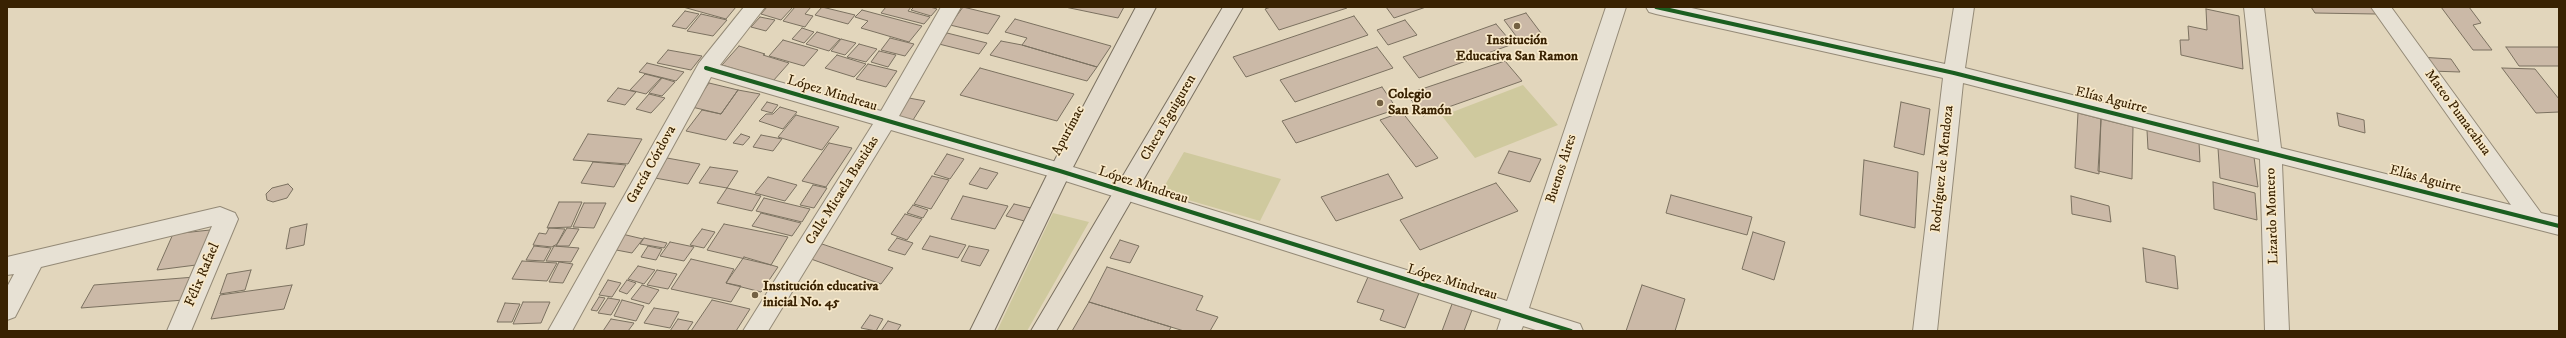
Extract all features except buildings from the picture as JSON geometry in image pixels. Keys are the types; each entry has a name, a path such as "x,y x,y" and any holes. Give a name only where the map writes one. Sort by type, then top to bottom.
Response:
{"main road":[{"name":"Apurímac","path":"982,331 1060,171 1146,7"},
{"name":"Checa Eguiguren","path":"1042,331 1126,192 1233,7"}],"street":[{"name":"García Córdova","path":"560,331 706,68 755,7"},
{"name":"Calle Micaela Bastidas","path":"756,331 885,122 951,7"},
{"name":"Buenos Aires","path":"1511,323 1616,7"},
{"name":"Elías Aguirre","path":"1656,7 1954,73 2271,151 2559,226"},
{"name":"Rodríguez de Mendoza","path":"1925,331 1954,73 1964,7"},
{"name":"Lizardo Montero","path":"2254,7 2271,151 2277,331"},
{"name":"Mateo Pumacahua","path":"2380,7 2534,220"},
{"name":"López Mindreau","path":"706,68 885,122 1060,171 1511,323 1571,331"},
{"name":"Félix Rafael","path":"34,259 210,218 220,216 227,219 179,331"},
{"path":"7,266 34,259"},
{"path":"7,310 34,259"}],"shaded area":[{"path":"1523,85 1558,125 1475,158 1442,116"},
{"path":"1184,152 1281,179 1260,221 1161,192"},
{"path":"1053,213 1089,222 1027,331 997,331"}],"cycle path":[{"path":"1656,7 1954,73 2559,226"},
{"path":"706,68 1060,171 1571,331"}],"place":[{"name":"Institución Educativa San Ramon","path":"1517,26"},
{"name":"Colegio San Ramón","path":"1380,103"},
{"name":"Institución educativa inicial No. 45","path":"755,295"}]}
